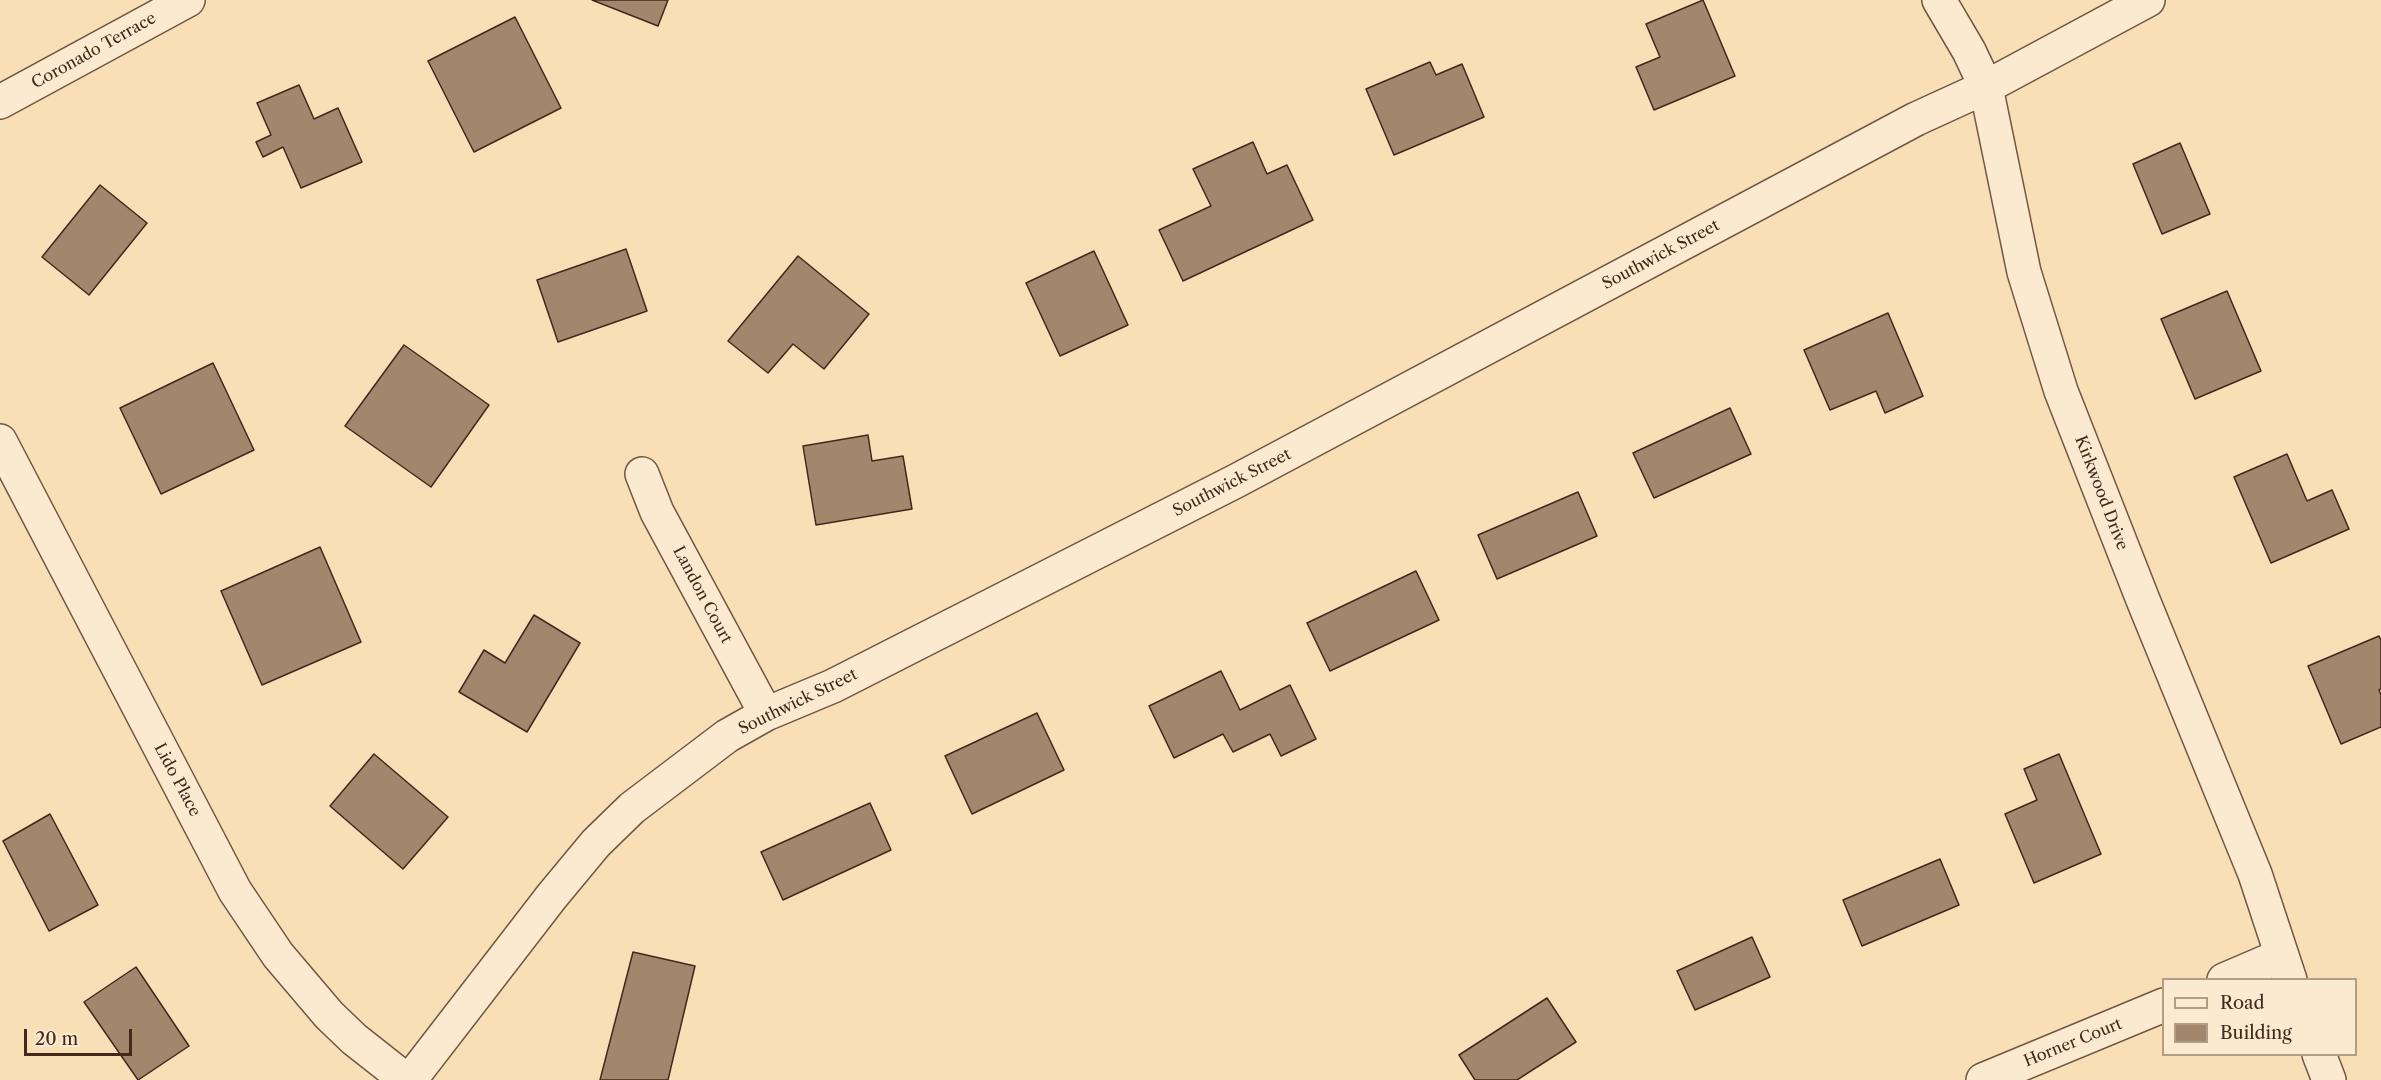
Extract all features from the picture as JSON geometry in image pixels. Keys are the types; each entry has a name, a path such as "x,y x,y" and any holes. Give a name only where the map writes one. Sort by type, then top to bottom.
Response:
{"street":[{"name":"Coronado Terrace","path":"0,102 188,0"},
{"name":"Kirkwood Drive","path":"1939,0 1969,51 1986,87 2024,272 2061,391 2143,600 2255,874 2285,968"},
{"name":"Southwick Street","path":"408,1080 596,843 632,808 727,736 766,714 833,686 1236,482 1916,120 1986,87 2123,11 2148,0"},
{"name":"Lido Place","path":"0,441 235,891 278,956 329,1015 354,1039 408,1080"},
{"name":"Landon Court","path":"642,474 657,512 766,714"},
{"path":"2234,978 2285,968"},
{"name":"Horner Court","path":"1983,1080 2162,1005"},
{"path":"2320,1056 2329,1080"}],"building":[{"path":"592,0 668,0 658,26"},
{"path":"1703,0 1735,76 1654,110 1636,67 1660,57 1646,24"},
{"path":"515,17 561,108 474,152 428,61"},
{"path":"1430,62 1436,75 1462,64 1484,117 1394,155 1366,89"},
{"path":"299,85 314,119 338,108 362,162 301,188 283,147 263,157 256,142 271,135 257,103"},
{"path":"1253,142 1267,174 1287,165 1313,220 1183,281 1159,230 1211,206 1193,169"},
{"path":"2180,143 2210,214 2162,234 2133,164"},
{"path":"100,185 147,223 89,295 42,257"},
{"path":"626,249 647,311 558,342 537,280"},
{"path":"1094,251 1128,325 1060,356 1026,283"},
{"path":"798,256 869,314 824,369 793,344 768,373 728,341"},
{"path":"2227,291 2261,371 2195,399 2161,319"},
{"path":"1888,313 1923,396 1885,413 1876,391 1830,410 1804,350"},
{"path":"404,345 489,405 431,487 345,426"},
{"path":"213,363 254,450 161,494 120,408"},
{"path":"1730,408 1751,454 1654,498 1633,453"},
{"path":"868,435 872,461 903,456 912,509 816,525 803,446"},
{"path":"2287,454 2307,501 2332,490 2349,529 2271,563 2234,477"},
{"path":"1578,492 1597,536 1497,579 1478,535"},
{"path":"320,547 361,642 262,685 221,591"},
{"path":"1416,571 1439,620 1330,671 1307,623"},
{"path":"534,615 580,643 527,732 459,692 484,650 505,663"},
{"path":"2379,636 2381,640 2381,689 2379,690 2381,727 2341,744 2308,666"},
{"path":"1221,671 1240,710 1290,685 1316,739 1281,756 1270,734 1233,752 1223,734 1174,758 1149,706"},
{"path":"1037,713 1064,770 972,814 945,756"},
{"path":"374,754 448,817 403,869 330,806"},
{"path":"2059,754 2101,854 2034,883 2005,814 2037,800 2024,769"},
{"path":"870,803 891,850 783,900 761,852"},
{"path":"50,814 98,905 49,931 3,841"},
{"path":"1940,859 1959,905 1862,946 1843,900"},
{"path":"1752,937 1770,977 1695,1010 1677,971"},
{"path":"633,952 695,966 668,1080 600,1080"},
{"path":"136,967 189,1046 138,1080 84,1002"},
{"path":"1547,998 1576,1042 1517,1080 1475,1080 1459,1055"}]}
